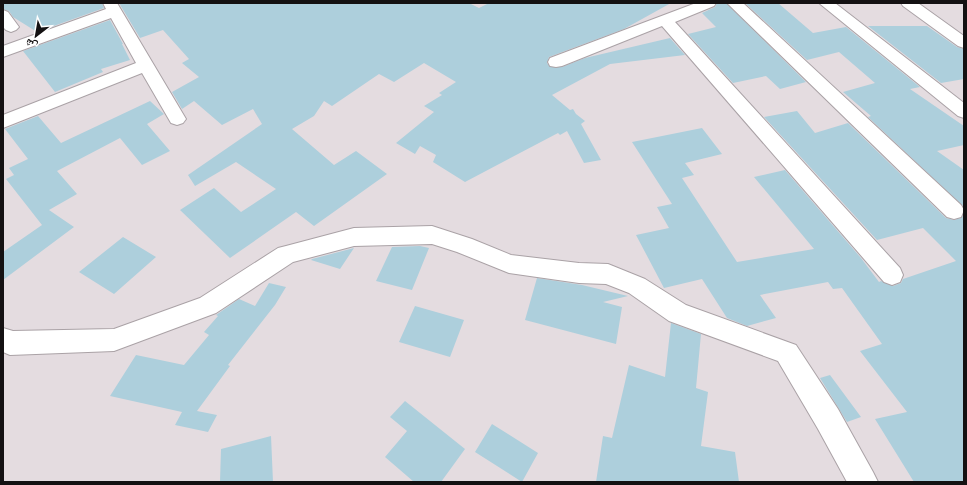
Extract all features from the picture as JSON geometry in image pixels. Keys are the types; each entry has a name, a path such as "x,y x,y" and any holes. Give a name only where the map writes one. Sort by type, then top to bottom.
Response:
{"street":[{"path":"556,62 709,3"},
{"path":"734,3 954,211"},
{"path":"826,3 964,112"},
{"path":"908,3 964,43"},
{"path":"3,52 113,5 177,119"},
{"path":"665,20 892,275"},
{"path":"3,122 147,65"},
{"path":"3,339 10,343 114,340 208,306 286,255 354,237 432,235 464,245 508,264 579,273 608,274 637,286 678,313 787,353 828,419 863,482"}],"building":[{"path":"3,3 102,3 104,8 37,32 13,17 9,11 3,9"},
{"path":"119,3 469,3 479,8 489,3 671,3 624,29 549,57 547,63 550,67 562,67 585,58 670,38 685,55 610,64 552,95 570,110 573,109 576,114 585,121 581,124 601,160 584,163 567,131 560,135 558,133 465,182 433,162 436,155 420,146 415,154 396,143 434,112 424,106 442,95 439,93 456,82 424,63 394,82 379,74 332,106 324,101 314,116 292,129 334,165 356,151 387,174 314,226 296,212 230,258 180,210 214,188 241,212 276,189 236,162 195,186 188,175 262,124 253,109 222,125 194,101 182,109 172,92 199,77 182,63 189,59 163,30 140,38"},
{"path":"717,3 726,3 806,82 780,89 766,76 733,83 688,34 716,27 702,13 715,7"},
{"path":"745,3 778,3 813,33 846,27 920,87 910,89 964,126 964,145 937,151 964,170 964,207 868,117 871,116 843,92 875,83 839,52 807,60"},
{"path":"110,20 130,60 101,69 103,72 55,92 23,51"},
{"path":"868,26 927,26 957,47 964,49 964,79 941,83"},
{"path":"150,101 164,114 147,124 170,151 142,165 120,138 57,171 77,194 49,210 74,227 3,280 3,252 42,225 6,179 14,175 9,168 28,159 5,129 38,116 61,143"},
{"path":"797,111 815,133 848,123 946,218 954,220 961,218 964,214 964,482 914,482 875,419 907,412 860,351 882,344 842,288 833,289 828,282 760,295 776,318 747,326 727,318 702,279 664,288 636,235 669,228 657,207 672,204 632,142 702,128 722,154 685,163 694,175 682,178 737,262 814,249 754,177 785,170 861,258 879,282 881,281 893,286 901,283 903,279 956,261 923,228 877,240 764,117"},
{"path":"123,237 156,257 114,294 79,272"},
{"path":"420,246 429,248 412,290 376,281 392,247"},
{"path":"354,248 340,269 311,260 312,259"},
{"path":"537,278 582,285 628,296 603,302 622,307 616,344 525,320"},
{"path":"269,283 286,287 275,305 228,365 230,366 197,411 217,415 208,432 175,425 182,412 110,396 136,355 184,365 209,335 204,332 218,316 216,315 239,299 255,306"},
{"path":"415,306 464,320 450,357 399,342"},
{"path":"671,323 701,334 696,388 708,392 701,446 735,452 739,482 596,482 603,436 612,438 629,365 665,377"},
{"path":"830,375 861,417 847,422 820,378"},
{"path":"405,401 465,449 441,482 414,482 385,457 407,431 390,417"},
{"path":"492,424 538,453 522,482 475,452"},
{"path":"271,436 273,482 220,482 221,449"}]}
